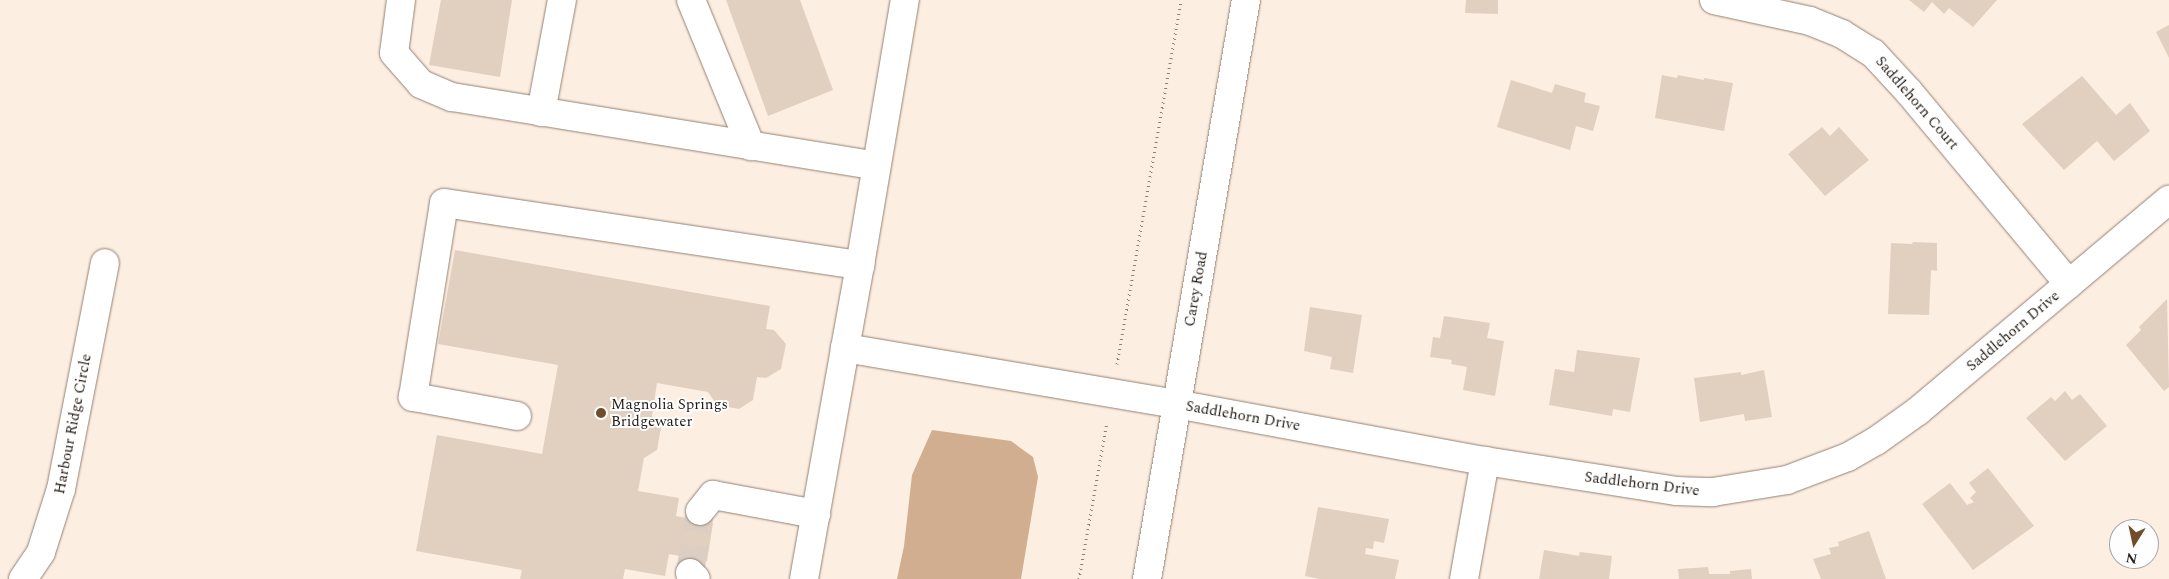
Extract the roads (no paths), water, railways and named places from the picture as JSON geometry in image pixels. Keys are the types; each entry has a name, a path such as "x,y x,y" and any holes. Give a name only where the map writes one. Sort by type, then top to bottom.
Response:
{"street":[{"path":"401,0 394,53 421,84 452,97 876,166"},
{"path":"541,112 562,0"},
{"path":"691,0 751,146"},
{"path":"804,579 905,0"},
{"name":"Carey Road","path":"1147,579 1246,0"},
{"name":"Saddlehorn Court","path":"1714,0 1810,21 1842,34 1873,53 2069,284"},
{"name":"Saddlehorn Drive","path":"845,348 1176,404 1485,461 1676,491 1713,492 1787,480 1848,457 1876,441 1918,411 2169,200"},
{"path":"517,416 413,397 444,203 860,265"},
{"name":"Harbour Ridge Circle","path":"23,579 41,552 61,490 105,263"},
{"path":"1464,579 1485,461"},
{"path":"700,511 713,495 816,514"}],"tunnel":[{"path":"690,573 700,511"}],"place":[{"name":"Magnolia Springs Bridgewater","path":"601,413"}]}
